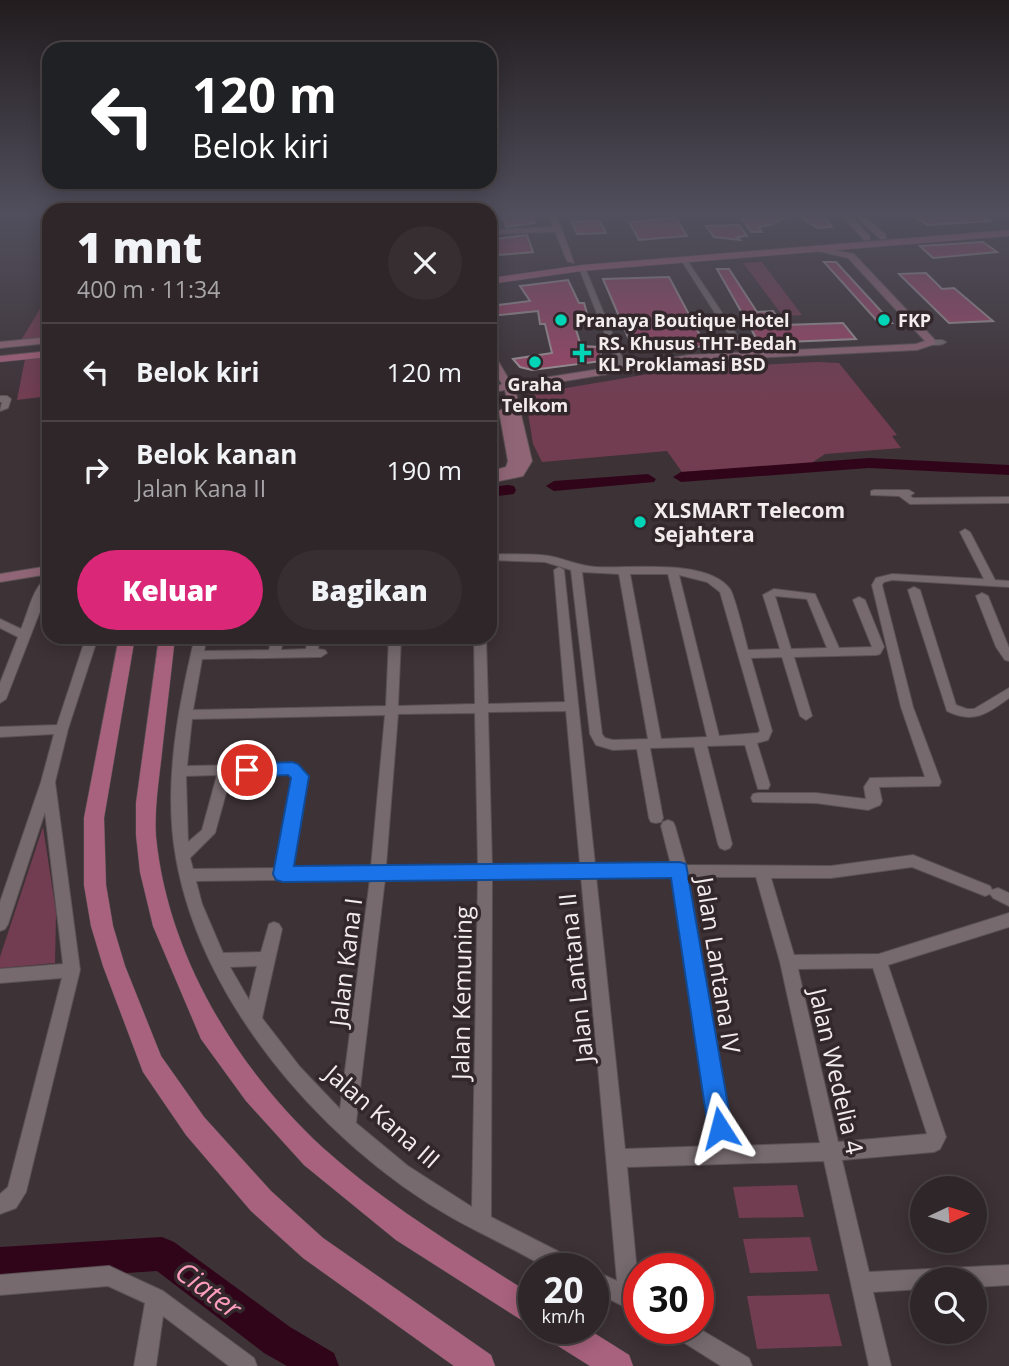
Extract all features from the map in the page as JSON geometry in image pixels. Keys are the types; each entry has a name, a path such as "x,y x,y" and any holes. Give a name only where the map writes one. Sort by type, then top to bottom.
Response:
{"main road":[{"path":"497,280 520,277"},
{"path":"0,347 42,343"},
{"path":"0,359 42,355"},
{"path":"126,644 94,818 95,885 102,926 114,966 152,1064 195,1126 261,1201 313,1248 480,1366"},
{"path":"166,644 146,803 150,872 164,926 210,1031 255,1092 313,1156 406,1230 518,1303"},
{"path":"583,1344 618,1366"}],"street":[{"path":"585,277 622,368"},
{"path":"695,277 746,356"},
{"path":"505,389 689,358 917,346 937,339 876,277"},
{"path":"879,277 927,321"},
{"path":"505,389 746,356"},
{"path":"497,371 505,389 526,460 519,473 497,478"},
{"path":"497,380 505,389 514,461 512,469 497,472"},
{"path":"0,421 3,404"},
{"path":"874,493 919,494"},
{"path":"902,493 909,501 1009,500"},
{"path":"965,532 992,584"},
{"path":"497,557 547,559 576,568 700,575 716,582 724,590 766,731 763,737 750,740 613,745 601,742 596,734 576,568"},
{"path":"0,569 42,562"},
{"name":"Jalan Lantana II","path":"559,570 570,706 628,1253"},
{"name":"Jalan Lantana IV","path":"624,570 662,822 680,870 724,1154"},
{"path":"0,578 42,571"},
{"path":"673,572 725,844"},
{"path":"750,740 761,791 868,805 875,801 871,787 875,782 934,782 907,707 877,585 887,577 1009,584"},
{"path":"914,590 951,708 967,716 978,713 1009,692"},
{"path":"0,699 42,592"},
{"path":"806,716 769,600 774,592 811,596 835,653"},
{"path":"982,596 1002,647 1009,657"},
{"path":"743,654 876,651 877,647 859,600"},
{"path":"0,623 25,636"},
{"path":"1,919 48,782 90,644"},
{"name":"Jalan Kana III","path":"199,644 187,715 181,771 183,856 208,942 217,960 253,1020 319,1101 402,1173 481,1223 540,1253"},
{"path":"274,654 276,644"},
{"path":"197,655 316,653 315,644"},
{"name":"Jalan Kana I","path":"347,1126 379,873 393,710 395,644"},
{"name":"Jalan Kemuning","path":"480,644 485,871 481,1223"},
{"path":"187,715 570,706"},
{"path":"0,732 62,729"},
{"path":"181,771 292,768 300,776 283,874"},
{"path":"183,856 208,833 225,771"},
{"path":"5,1203 16,1192 72,970 48,782"},
{"path":"188,875 587,870 831,873 913,861 998,895"},
{"name":"Jalan Wedelia 4","path":"762,873 788,962 880,1366"},
{"path":"788,962 880,961 1009,920"},
{"path":"253,1020 274,929"},
{"path":"217,960 268,959"},
{"path":"617,1158 830,1152 934,1143 937,1137 880,961"},
{"path":"0,976 72,970"},
{"path":"861,1282 1009,1275"},
{"path":"0,1285 109,1276 156,1298 246,1366"},
{"path":"145,1366 156,1298"},
{"path":"705,1344 741,1366"}],"shaded area":[{"path":"753,277 773,277 802,315 783,316"},
{"path":"42,306 42,340 20,342"},
{"path":"42,357 42,397 17,400 25,359"},
{"path":"839,363 897,435 892,436 901,448 825,454 810,464 682,472 667,451 542,462 533,444 525,395 678,369"},
{"path":"43,827 56,912 55,963 0,968 0,957"},
{"path":"797,1185 804,1217 739,1218 733,1187"},
{"path":"810,1237 818,1271 750,1273 743,1239"},
{"path":"829,1294 842,1346 757,1349 747,1296"}],"building":[{"path":"669,277 701,337 713,337 718,346 633,349 603,279"},
{"path":"721,277 734,277 757,312 773,311 783,325 843,323 856,339 759,343"},
{"path":"837,277 850,277 892,323 879,323"},
{"path":"902,277 930,277 942,289 954,288 993,321 949,323"},
{"path":"568,280 579,303 584,303 588,317 581,317 583,322 574,323 581,346 600,347 602,361 532,370 520,367 513,359 552,353 545,324 540,324 538,311 497,315 497,305 530,301 520,286"}],"waterway":[{"path":"681,477 869,463 1009,470"},
{"path":"554,486 648,479"},
{"path":"497,491 508,490"},
{"name":"Ciater","path":"0,1264 162,1254 277,1340 321,1366"}],"place":[{"name":"Pranaya Boutique Hotel","path":"561,320"},
{"name":"FKP","path":"884,320"},
{"name":"RS. Khusus THT-Bedah KL Proklamasi BSD","path":"582,353"},
{"name":"Graha Telkom","path":"535,362"},
{"name":"XLSMART Telecom Sejahtera","path":"640,522"}],"route":[{"path":"247,770 292,768 300,776 283,874 680,870 720,1128"}]}
